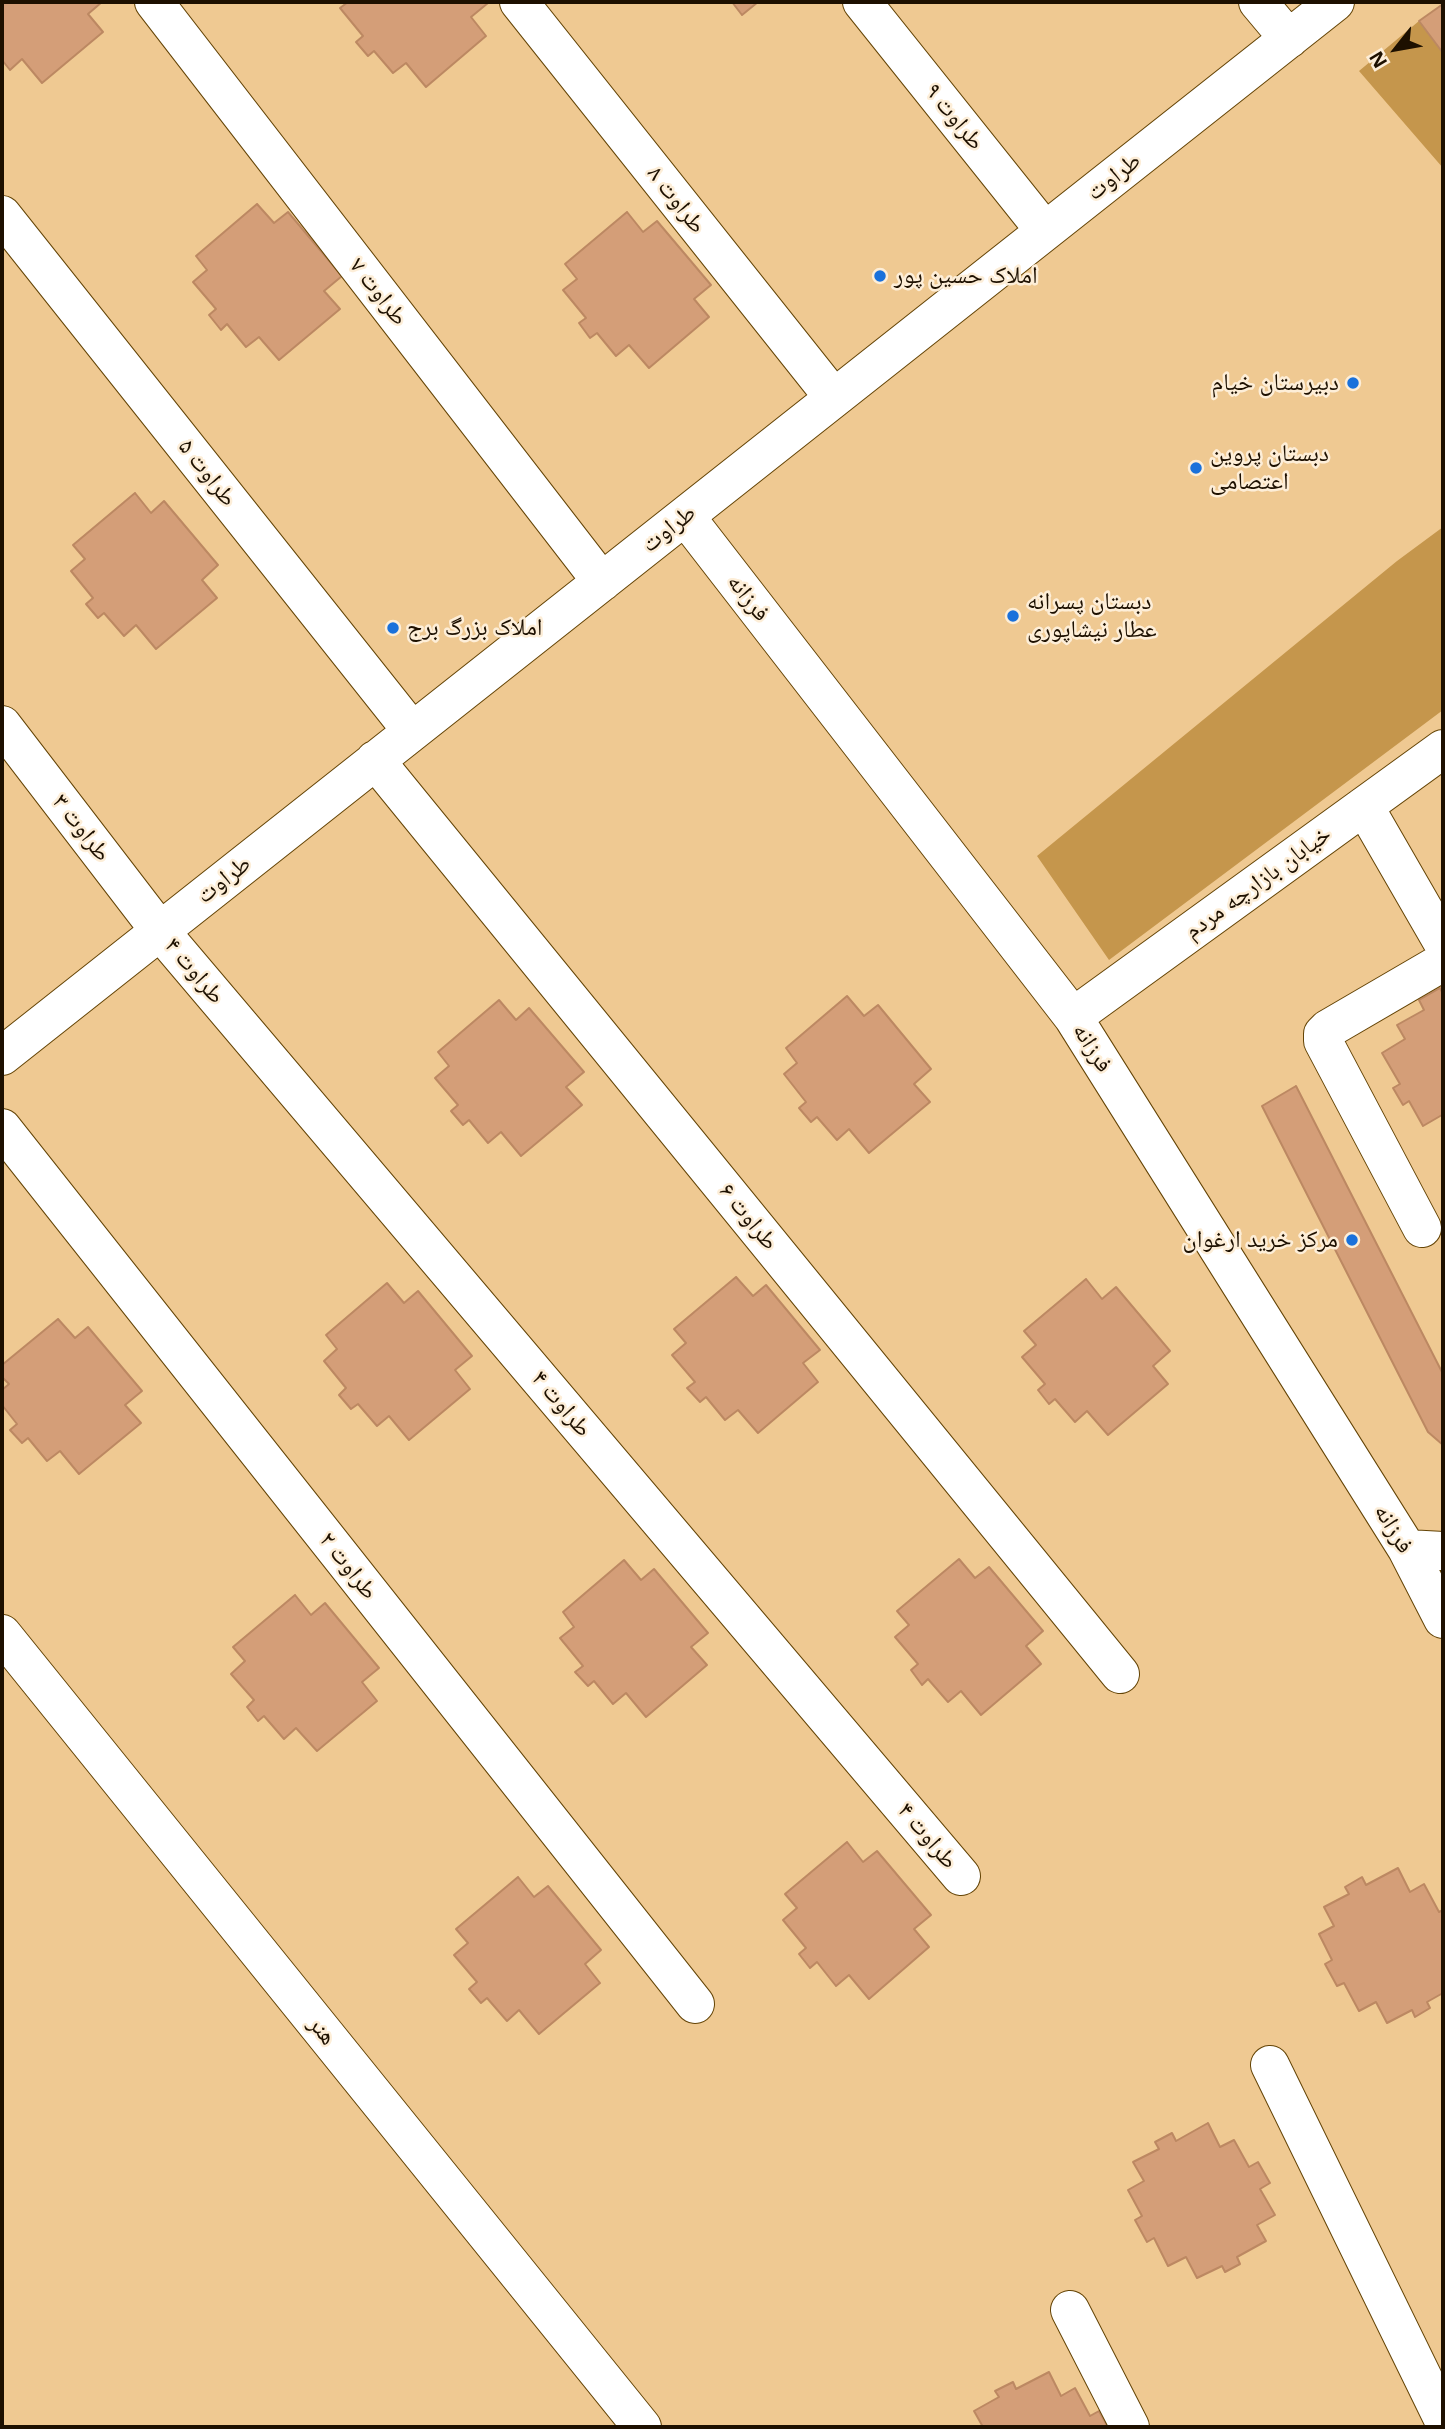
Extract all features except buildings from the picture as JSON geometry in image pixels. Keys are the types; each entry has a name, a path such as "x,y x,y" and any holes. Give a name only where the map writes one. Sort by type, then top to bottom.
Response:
{"street":[{"name":"طراوت ۷","path":"154,2 602,582"},
{"name":"طراوت ۸","path":"519,2 834,398"},
{"name":"طراوت ۹","path":"862,2 1045,231"},
{"path":"1258,2 1289,39"},
{"name":"طراوت","path":"2,1056 1335,2"},
{"name":"طراوت ۵","path":"2,215 412,731"},
{"name":"فرزانه","path":"685,516 1073,1017 1425,1550 1443,1619"},
{"name":"طراوت ۳","path":"2,725 160,931"},
{"name":"خیابان بازارچه مردم","path":"1073,1017 1443,749"},
{"name":"طراوت ۶","path":"375,761 1120,1674"},
{"path":"1364,806 1443,943"},
{"name":"طراوت ۴","path":"160,931 961,1876"},
{"path":"1422,1228 1323,1041 1323,1034 1443,962"},
{"name":"طراوت ۲","path":"2,1128 695,2004"},
{"name":"هنر","path":"2,1634 642,2427"},
{"path":"1270,2065 1443,2419"},
{"path":"1070,2310 1130,2427"}],"shaded area":[{"path":"1419,21 1443,53 1443,168 1359,71"},
{"path":"1443,527 1443,710 1109,960 1037,856 1397,561"}],"place":[{"name":"املاک حسین پور","path":"880,276"},
{"name":"دبیرستان خیام","path":"1353,383"},
{"name":"دبستان پروین اعتصامی","path":"1196,468"},
{"name":"دبستان پسرانه عطار نیشاپوری","path":"1013,616"},
{"name":"املاک بزرگ برج","path":"393,628"},
{"name":"مرکز خرید ارغوان","path":"1352,1240"}]}
